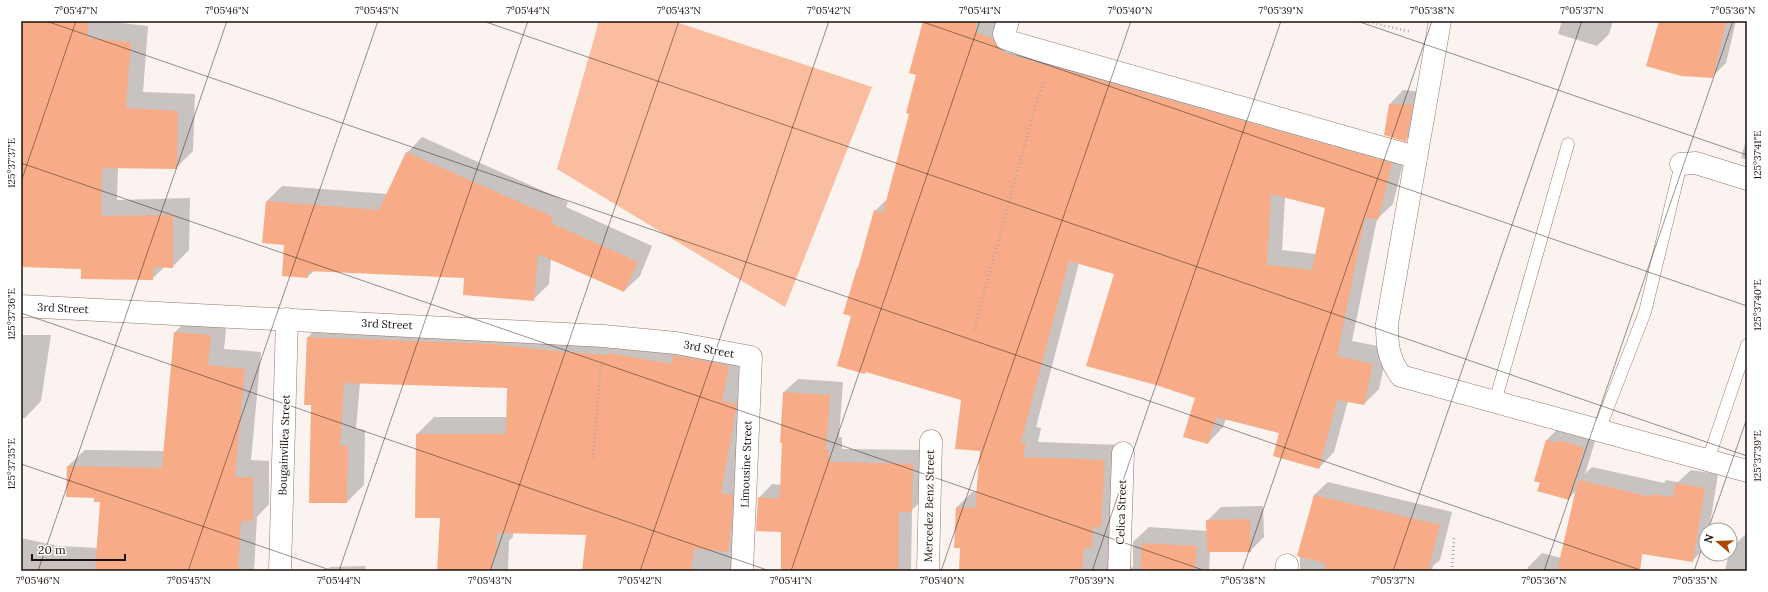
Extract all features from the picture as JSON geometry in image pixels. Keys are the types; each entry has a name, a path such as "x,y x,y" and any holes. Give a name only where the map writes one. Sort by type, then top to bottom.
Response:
{"street":[{"path":"1008,21 1004,34 1011,42 1415,157"},
{"path":"1438,30 1387,324 1387,344 1392,364 1401,376 1747,471"},
{"path":"1681,164 1696,163 1747,179"},
{"name":"3rd Street","path":"21,306 603,336 676,343 750,357"},
{"name":"Bougainvillea Street","path":"280,571 287,319"},
{"name":"Limousine Street","path":"742,571 750,357"},
{"name":"Mercedez Benz Street","path":"928,571 931,441"},
{"name":"Celica Street","path":"1119,571 1123,452"}],"lane":[{"path":"1495,402 1568,144"},
{"path":"1599,430 1645,312 1681,164"},
{"path":"1708,460 1747,345"}],"path":[{"path":"1365,21 1438,30"},
{"path":"974,330 1033,114 1054,55"},
{"path":"594,458 603,336"},
{"path":"1452,571 1454,538"}],"shaded area":[{"path":"599,21 673,21 872,87 785,307 557,169"}],"building":[{"path":"21,21 88,21 88,38 131,42 126,108 178,111 177,169 102,168 101,216 173,215 173,268 154,267 153,280 81,279 81,269 21,267"},
{"path":"923,21 977,21 975,32 992,38 999,49 1007,54 1392,163 1378,220 1365,217 1337,356 1373,364 1364,405 1337,400 1319,469 1273,456 1279,433 1216,417 1208,444 1183,437 1195,398 1156,385 1086,366 1114,274 1069,261 1021,442 1026,444 1023,457 1105,460 1101,527 1093,527 1092,548 1084,547 1082,571 959,571 960,548 954,548 956,507 975,508 980,451 955,449 961,400 866,372 865,374 837,366 851,316 843,314 858,268 874,210 883,213 909,114 906,113 916,75 909,73","holes":["1271,194 1325,208 1312,270 1267,265"]},
{"path":"1659,21 1726,22 1713,78 1681,76 1646,66"},
{"path":"1389,104 1413,105 1406,142 1384,135"},
{"path":"406,152 553,217 551,223 638,262 624,292 538,254 534,301 463,295 464,278 308,271 308,278 282,276 284,245 262,243 266,201 379,210"},
{"path":"174,332 211,335 208,365 245,369 235,477 253,477 253,521 241,521 238,571 95,571 100,502 94,502 94,498 66,497 67,466 162,468"},
{"path":"307,337 492,344 556,351 608,355 608,353 672,364 673,355 729,366 722,401 737,404 721,493 733,495 728,552 694,548 691,571 582,571 586,535 497,533 497,555 493,555 492,571 437,571 440,518 415,518 416,434 506,434 507,388 344,383 340,446 348,446 347,503 309,503 311,405 304,405"},
{"path":"783,392 830,395 826,450 829,450 829,462 913,464 912,512 899,512 898,571 781,571 781,532 756,531 758,497 778,499 780,491 782,443 780,443"},
{"path":"1546,440 1558,443 1559,440 1584,448 1569,500 1537,491 1540,483 1534,481"},
{"path":"1578,480 1651,497 1651,494 1673,497 1676,483 1705,488 1699,522 1698,522 1693,562 1642,554 1640,571 1557,571"},
{"path":"1314,495 1440,525 1428,571 1325,571 1325,563 1297,556"},
{"path":"1250,519 1251,552 1207,552 1206,520"},
{"path":"1142,543 1197,546 1195,571 1140,571"}]}
